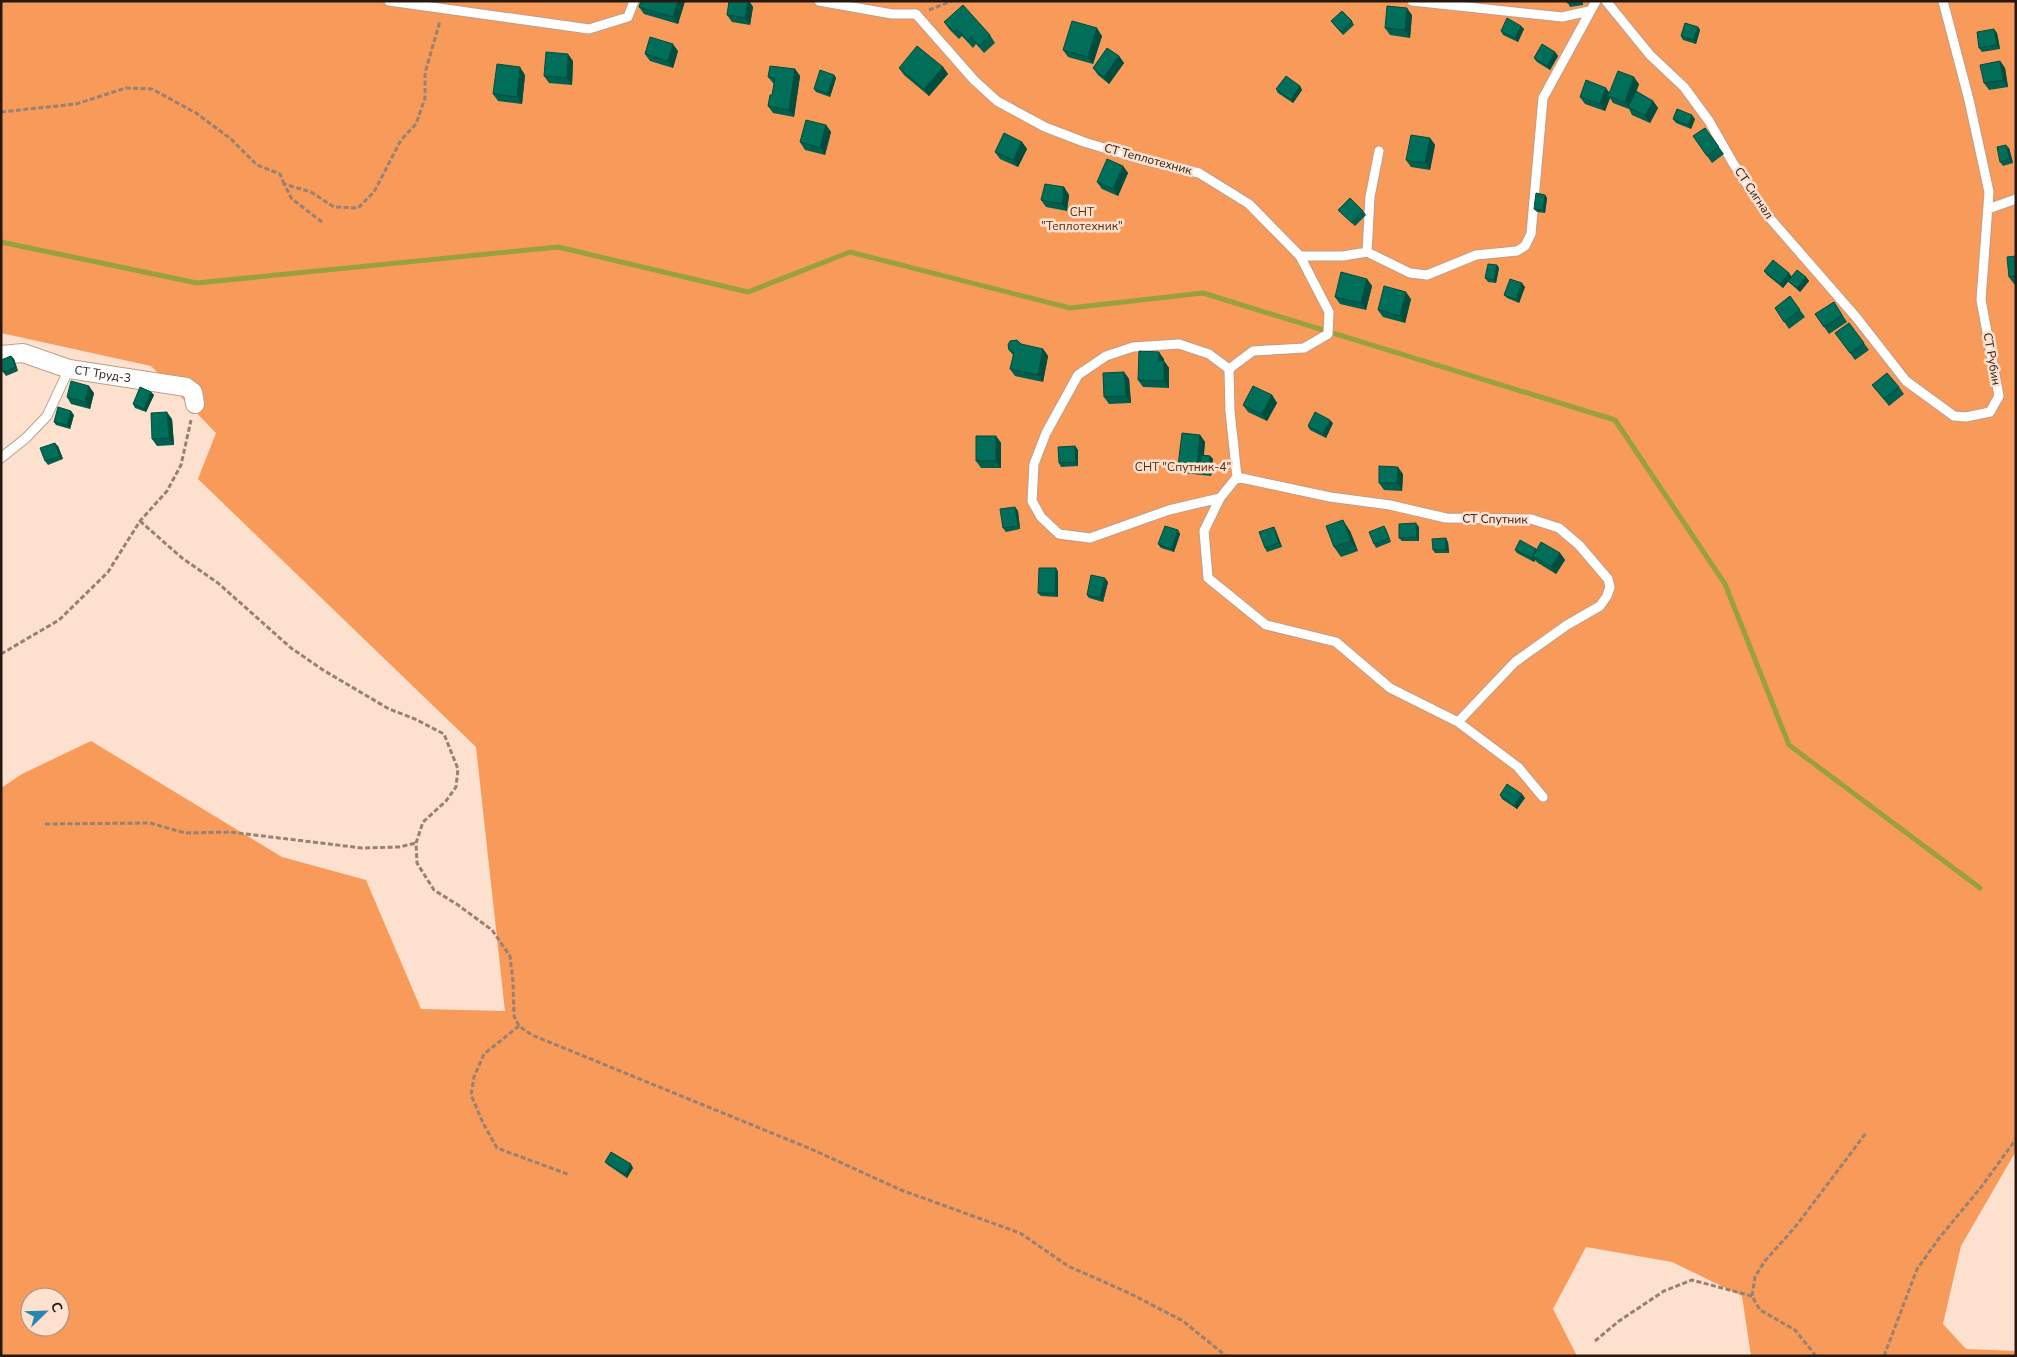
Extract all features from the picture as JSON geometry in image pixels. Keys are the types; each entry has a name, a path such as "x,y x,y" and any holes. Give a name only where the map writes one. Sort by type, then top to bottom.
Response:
{"street":[{"name":"СТ Труд-3","path":"1,355 23,353 69,369 186,387 193,392 195,404"}],"lane":[{"path":"389,1 589,29 628,17 634,1"},
{"path":"820,1 892,14 916,14"},
{"path":"1412,1 1562,17 1589,11"},
{"path":"1300,256 1343,256 1367,252 1410,274 1427,275 1476,255 1517,251 1525,246 1531,234 1543,98 1596,1"},
{"name":"СТ Сигнал","path":"1606,1 1650,55 1684,87 1709,121 1768,216 1856,317 1906,381"},
{"name":"СТ Рубин","path":"1906,381 1954,416 1966,417 1990,412 1999,396 1981,300 1990,192 1969,100 1943,1"},
{"name":"СТ Теплотехник","path":"916,14 974,80 997,101 1045,127 1084,142 1140,159 1199,173 1249,204 1300,256 1329,312 1328,334 1304,348 1253,351 1229,369"},
{"path":"1367,252 1370,197 1379,151"},
{"path":"1988,209 2016,199"},
{"path":"1220,498 1168,510 1090,538 1059,534 1041,517 1032,501 1034,464 1046,433 1078,375 1106,356 1134,348 1179,344 1209,354 1229,369 1230,411 1237,477 1220,498 1204,531 1208,578 1266,625 1336,642 1390,688 1458,722 1518,766 1543,797"},
{"path":"1,458 26,438 47,416 69,369"},
{"name":"СТ Спутник","path":"1237,477 1330,497 1390,506 1446,518 1531,519 1559,528 1579,545 1608,579 1610,587 1607,596 1600,606 1567,625 1515,662 1458,722"}],"path":[{"path":"916,14 952,1"},
{"path":"284,184 311,192 334,207 358,208 374,192 402,140 416,124 425,98 425,73 441,18 435,7"},
{"path":"1,112 76,104 126,88 152,89 196,113 231,139 257,165 280,174 292,199 322,222"},
{"path":"1,654 59,620 108,572 140,520 166,491 181,465 195,404"},
{"path":"140,520 182,558 218,583 291,648 323,670 389,709 415,719 444,734 458,769 456,786 446,801 423,822 416,843 417,863 434,890 492,930 510,956 514,1016 519,1026 532,1035 811,1149 901,1190 1020,1232 1068,1266 1129,1292 1183,1321 1226,1356"},
{"path":"45,824 150,823 185,833 230,832 362,848 398,847 416,843"},
{"path":"519,1026 484,1054 474,1077 471,1095 482,1123 497,1148 570,1176"},
{"path":"1816,1356 1795,1330 1760,1310 1752,1296 1755,1277 1764,1262 1796,1226 1866,1133"},
{"path":"1884,1356 1917,1269 1940,1237 1982,1186 2016,1138"},
{"path":"1594,1341 1619,1321 1664,1291 1692,1280 1752,1296"}],"green space":[{"path":"1,1 2016,1 2016,1151 1961,1246 1943,1324 1966,1349 2016,1351 2016,1356 1751,1356 1742,1296 1672,1262 1586,1247 1553,1309 1577,1356 1,1356 1,788 22,774 91,741 282,857 366,880 421,1009 505,1011 476,747 198,479 216,433 151,366 1,333"}],"building":[{"path":"641,1 678,1 673,17 639,7"},
{"path":"729,1 748,1 745,18 727,15"},
{"path":"963,5 990,35 979,46 971,37 968,41 957,29 954,32 944,22"},
{"path":"1387,6 1407,8 1405,30 1385,28"},
{"path":"1342,11 1352,21 1341,32 1331,21"},
{"path":"1507,18 1521,26 1515,38 1501,31"},
{"path":"1072,21 1097,28 1088,57 1063,50"},
{"path":"1685,23 1698,27 1693,40 1681,36"},
{"path":"1994,29 1997,45 1979,48 1977,32"},
{"path":"650,37 673,44 668,61 645,54"},
{"path":"1542,44 1555,52 1547,66 1534,58"},
{"path":"917,46 943,67 924,89 899,68"},
{"path":"1107,48 1119,56 1104,77 1093,68"},
{"path":"546,52 568,54 567,78 544,76"},
{"path":"2000,61 2003,80 1984,83 1980,65"},
{"path":"497,64 520,67 517,97 493,94"},
{"path":"770,66 795,69 789,110 768,106 775,78 768,77"},
{"path":"820,70 834,75 828,93 814,89"},
{"path":"1618,71 1634,77 1625,102 1608,96"},
{"path":"1286,76 1300,86 1291,100 1276,89"},
{"path":"1586,80 1606,88 1600,104 1580,97"},
{"path":"1636,91 1653,101 1645,116 1628,107"},
{"path":"1677,109 1692,115 1688,125 1673,119"},
{"path":"806,120 826,125 820,148 800,142"},
{"path":"1705,128 1719,147 1707,156 1693,136"},
{"path":"1004,133 1022,142 1013,160 995,152"},
{"path":"1411,135 1430,138 1425,163 1406,160"},
{"path":"2006,145 2010,159 2000,162 1997,147"},
{"path":"1107,159 1123,166 1113,189 1097,182"},
{"path":"1045,184 1064,187 1062,204 1041,200"},
{"path":"1536,193 1545,195 1543,210 1534,209"},
{"path":"1350,198 1363,211 1352,223 1338,210"},
{"path":"2016,256 2016,276 2009,277 2007,257"},
{"path":"1773,260 1789,273 1780,284 1764,271"},
{"path":"1488,264 1497,265 1494,280 1485,278"},
{"path":"1797,270 1806,277 1797,288 1788,281"},
{"path":"1341,272 1367,279 1361,303 1335,297"},
{"path":"1510,279 1522,283 1516,299 1504,295"},
{"path":"1384,286 1406,292 1400,316 1378,310"},
{"path":"1790,296 1800,310 1784,322 1775,308"},
{"path":"1834,302 1842,315 1824,327 1815,314"},
{"path":"1849,323 1864,343 1850,353 1835,333"},
{"path":"1017,340 1021,344 1043,349 1038,375 1010,369 1014,353 1009,350 1008,345 1010,341"},
{"path":"1139,351 1159,352 1159,361 1164,361 1164,381 1138,380"},
{"path":"11,356 16,367 3,372 1,360"},
{"path":"1124,372 1126,396 1104,397 1103,373"},
{"path":"1887,373 1899,387 1884,399 1872,385"},
{"path":"71,381 89,386 85,402 67,397"},
{"path":"1253,386 1272,395 1262,414 1243,405"},
{"path":"140,387 151,392 144,409 133,404"},
{"path":"58,407 71,411 67,425 54,422"},
{"path":"167,412 169,438 152,439 151,413"},
{"path":"1315,412 1330,420 1323,434 1308,426"},
{"path":"1182,433 1200,435 1197,468 1178,466"},
{"path":"976,436 996,436 996,461 976,461"},
{"path":"55,443 60,456 45,461 40,448"},
{"path":"1075,446 1076,462 1059,463 1058,447"},
{"path":"1201,455 1210,456 1208,473 1200,472"},
{"path":"1379,466 1398,467 1397,483 1379,483"},
{"path":"1015,507 1018,526 1003,528 1000,509"},
{"path":"1343,520 1351,541 1334,547 1326,526"},
{"path":"1416,523 1417,537 1399,538 1399,524"},
{"path":"1165,526 1178,530 1171,549 1158,544"},
{"path":"1384,526 1389,538 1374,544 1369,532"},
{"path":"1274,527 1279,543 1265,548 1259,532"},
{"path":"1446,538 1446,549 1433,550 1432,539"},
{"path":"1520,540 1536,549 1532,558 1515,550"},
{"path":"1541,542 1560,553 1551,567 1533,556"},
{"path":"1039,568 1056,568 1055,593 1038,593"},
{"path":"1091,575 1105,578 1100,598 1087,595"},
{"path":"1507,784 1522,794 1514,806 1500,795"},
{"path":"611,1152 631,1164 625,1174 605,1162"}],"waterway":[{"path":"1,242 197,283 558,247 748,292 850,252 1070,308 1203,293 1615,420 1725,584 1789,745 1980,888"}],"park label":[{"name":"СНТ \"Теплотехник\"","path":"1082,219"},
{"name":"СНТ \"Спутник-4\"","path":"1183,467"}]}
